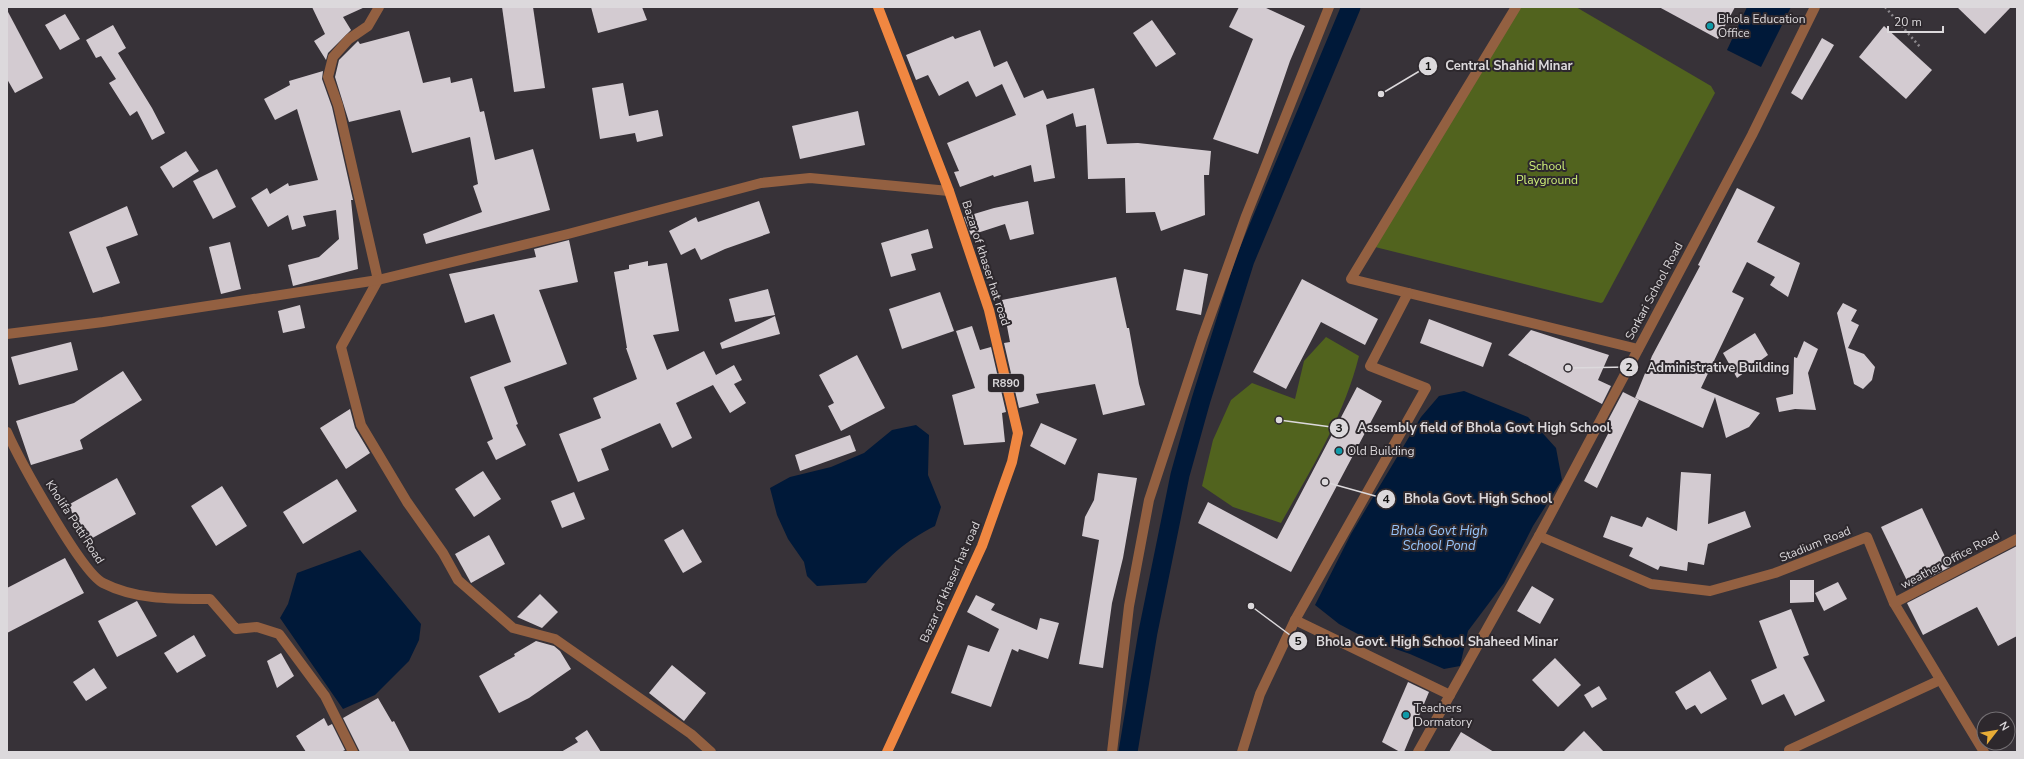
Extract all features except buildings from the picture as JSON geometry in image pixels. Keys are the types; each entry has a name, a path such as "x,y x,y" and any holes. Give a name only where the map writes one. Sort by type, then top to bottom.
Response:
{"main road":[{"name":"Bazar of khaser hat road","path":"878,7 949,191 989,310 1018,433 1012,462 982,546 887,752"}],"street":[{"path":"379,7 368,26 349,40 333,57 328,77 338,105 378,280 341,347 361,425 407,502 443,553 458,580 513,628 555,639 691,734 711,752"},
{"path":"1112,752 1129,606 1149,500 1202,339 1246,216 1329,7"},
{"path":"1516,7 1352,279 1638,349"},
{"name":"Sorkari School Road","path":"1418,752 1539,536 1752,135 1816,7"},
{"path":"7,334 103,322 378,280 575,232 761,183 810,178 949,191"},
{"path":"1242,752 1260,694 1295,620 1426,388 1370,366 1408,292"},
{"name":"Kholifa Potti Road","path":"7,432 16,453 59,526 86,566 101,582 122,592 159,598 210,599 236,629 257,627 279,634 325,696 352,752"},
{"name":"Stadium Road","path":"1539,536 1651,584 1710,591 1775,573 1866,537 1894,603 1984,752"},
{"name":"weather Office Road","path":"1894,603 2017,539"},
{"path":"1295,620 1450,695"},
{"path":"1789,750 1940,680"}],"path":[{"path":"1885,7 1921,48"}],"green space":[{"name":"School Playground","path":"1520,7 1576,7 1711,86 1715,93 1603,302 1601,303 1375,247"},
{"path":"1326,337 1359,356 1353,378 1336,421 1315,463 1281,523 1233,507 1202,486 1213,440 1231,400 1252,383 1295,399 1304,361"}],"water":[{"path":"1747,7 1791,7 1761,67 1727,50"},
{"name":"Bhola Govt High School Pond","path":"1464,391 1528,417 1556,448 1562,480 1533,526 1504,583 1468,631 1460,666 1444,669 1410,654 1369,640 1339,624 1315,605 1351,534 1421,417 1439,396"},
{"path":"916,425 929,435 928,475 941,507 935,526 897,551 866,583 817,586 807,576 804,562 788,539 777,515 770,488 790,477 831,467 864,453 892,430"},
{"path":"360,550 421,624 419,640 409,661 375,695 343,709 280,618 288,604 297,573"}],"waterway":[{"path":"1128,752 1148,632 1180,475 1201,400 1245,260 1351,7"}],"place":[{"name":"Bhola Education Office","path":"1710,26"},
{"name":"Central Shahid Minar","path":"1381,94"},
{"name":"Administrative Building","path":"1568,368"},
{"name":"Assembly field of Bhola Govt High School","path":"1279,420"},
{"name":"Old Building","path":"1339,451"},
{"name":"Bhola Govt. High School","path":"1325,482"},
{"name":"Bhola Govt. High School Shaheed Minar","path":"1251,606"},
{"name":"Teachers Dormatory","path":"1406,715"}]}
